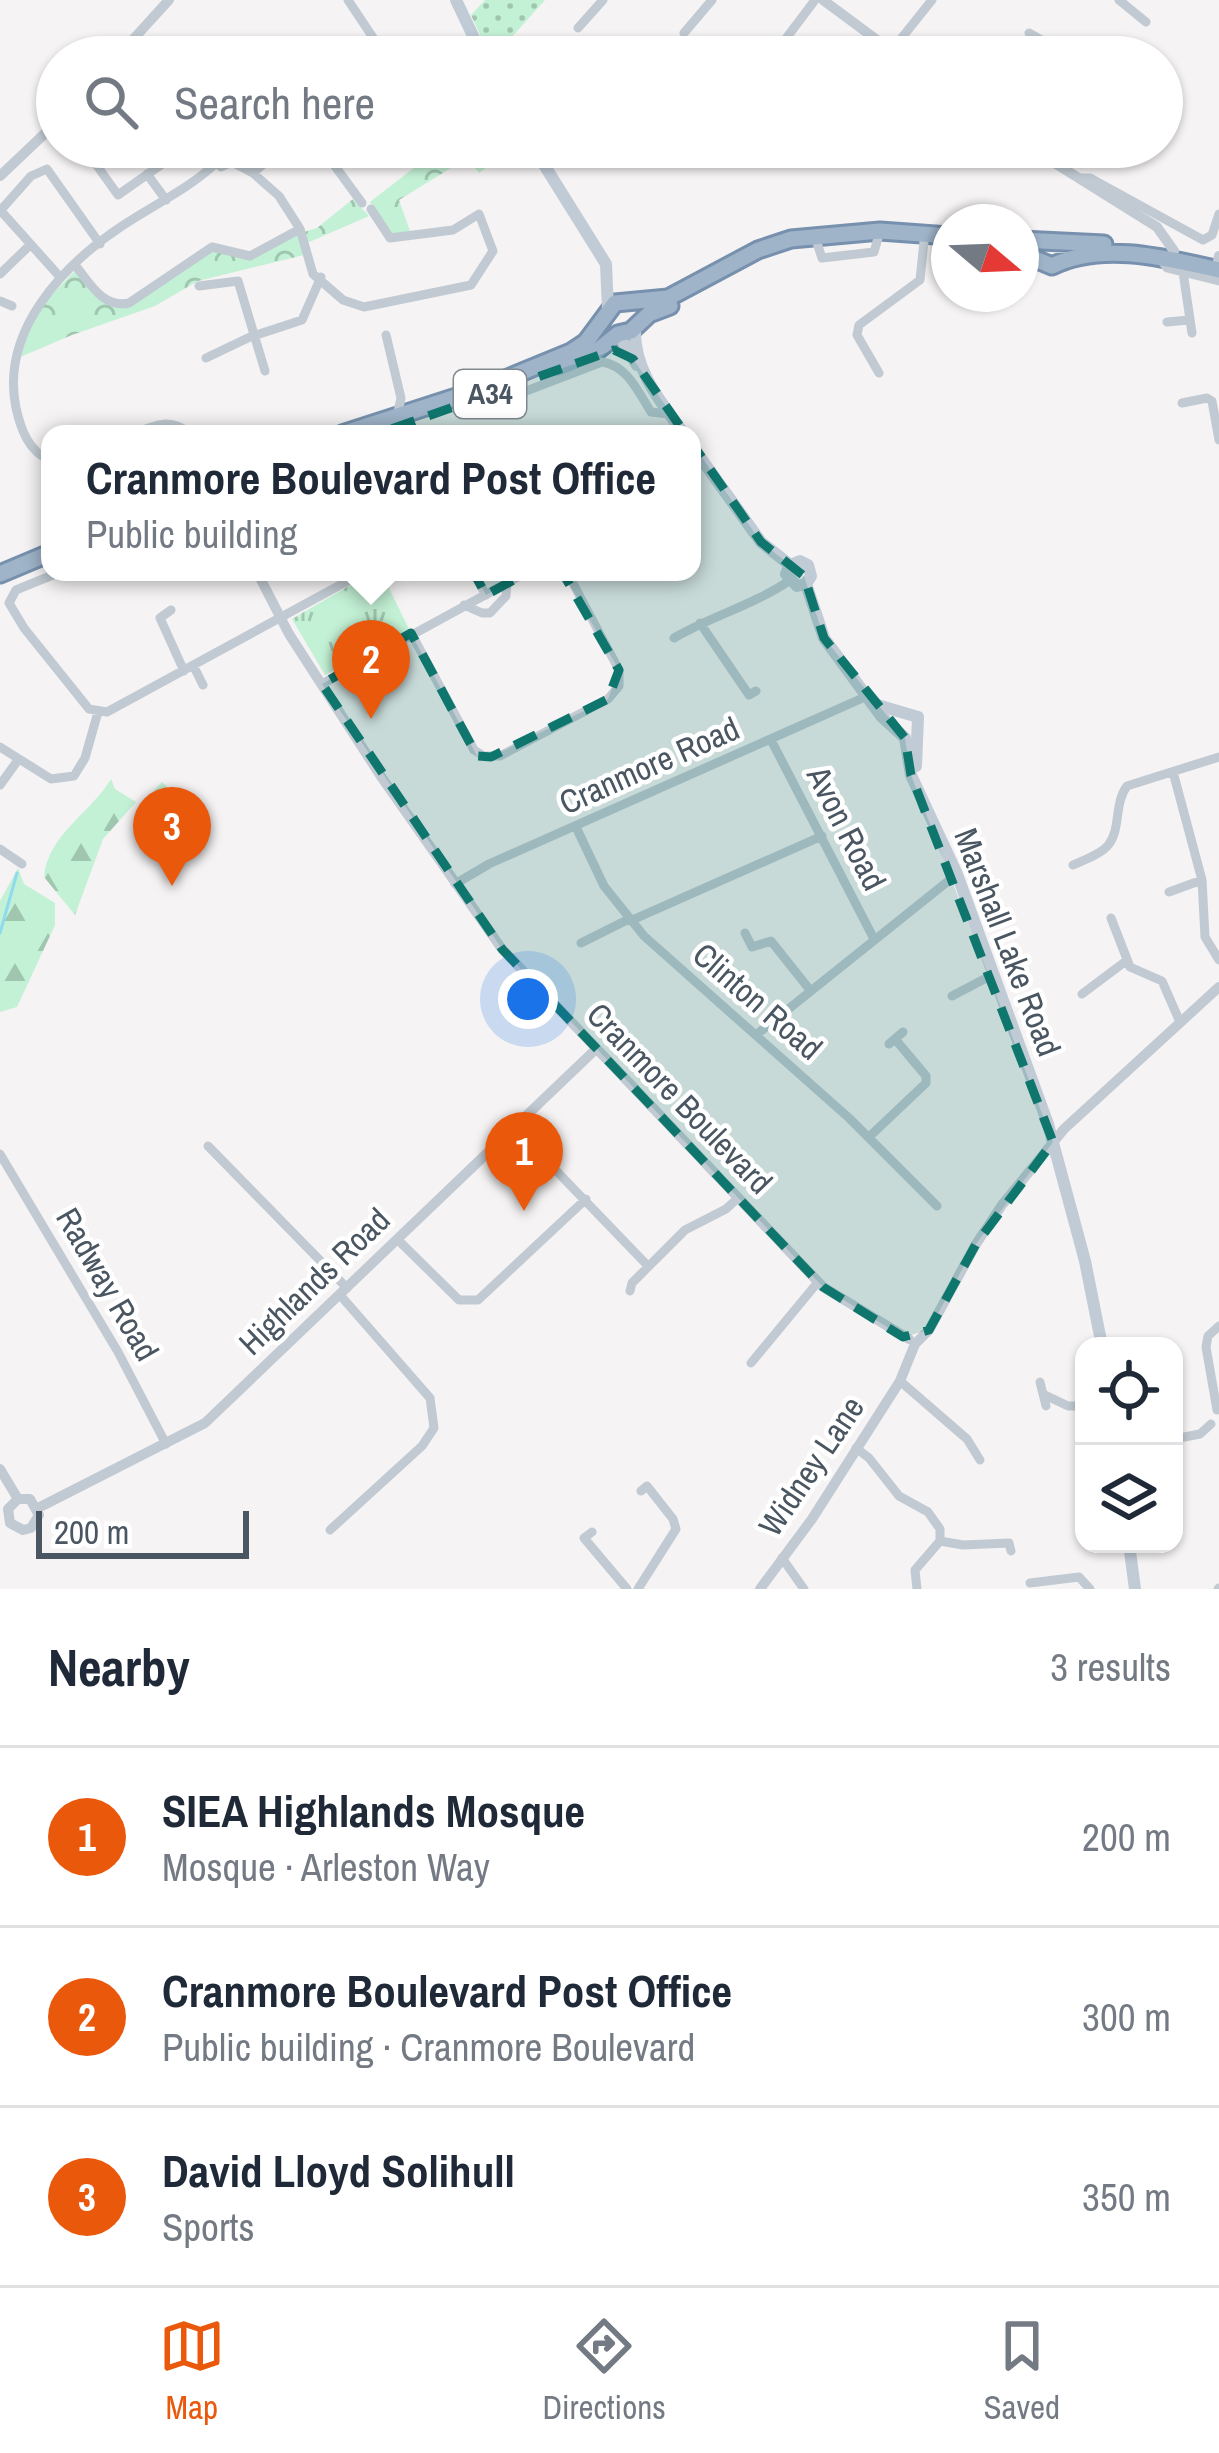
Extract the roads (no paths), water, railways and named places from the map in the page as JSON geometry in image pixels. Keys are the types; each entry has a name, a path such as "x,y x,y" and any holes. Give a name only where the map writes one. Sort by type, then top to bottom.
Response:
{"highway":[{"name":"A34","path":"373,425 579,348 616,307 668,298 758,250 791,238 880,231 931,234"},
{"name":"A34","path":"404,425 598,351 618,334 748,265 814,237"},
{"path":"1060,242 1062,260"},
{"path":"1039,248 1060,242 1163,252 1218,267"},
{"path":"1039,257 1047,266 1090,252 1163,252"},
{"path":"618,334 608,328 616,307 637,314 635,325"},
{"path":"0,574 41,557"},
{"path":"4,591 41,569"}],"main road":[{"path":"456,0 473,36"},
{"path":"546,168 606,264 616,307"},
{"path":"635,325 637,365"},
{"path":"618,334 677,425"},
{"path":"598,351 614,350 637,365"},
{"path":"701,459 760,542 790,565"},
{"path":"800,561 808,565 811,576 806,584 789,581 786,571 790,565 800,561"},
{"path":"806,584 824,638 868,699"},
{"name":"Marshall Lake Road","path":"868,699 904,729 918,791 957,874 994,974 1053,1142 1100,1337"},
{"path":"1130,1553 1135,1589"}],"street":[{"path":"137,36 169,0"},
{"path":"348,0 371,36"},
{"path":"578,28 603,0"},
{"path":"684,33 712,0"},
{"path":"789,36 819,0 870,36"},
{"path":"909,36 932,0"},
{"path":"1119,0 1146,22"},
{"path":"1029,34 1033,36"},
{"path":"0,176 36,142"},
{"path":"99,168 118,195 156,168"},
{"path":"41,456 34,452 14,399 11,356 28,320 60,277 209,168"},
{"path":"245,168 279,196 300,229 313,274 322,277 343,300 364,307 471,285 493,251 479,214 453,230 390,238 337,168"},
{"path":"253,172 258,168"},
{"path":"1060,168 1161,230 1166,268 1183,272 1218,267"},
{"path":"60,277 0,211 31,176 47,169 100,244"},
{"path":"147,174 166,200"},
{"path":"1075,178 1090,178 1203,240 1212,235 1219,214"},
{"path":"75,265 106,302 116,306 129,303 212,247 250,256 300,229"},
{"path":"0,274 30,245"},
{"path":"879,373 857,335 860,326 920,280 931,256"},
{"path":"1183,272 1192,333"},
{"path":"206,358 302,320 322,277"},
{"path":"199,286 238,281 265,370"},
{"path":"0,302 12,306"},
{"path":"1167,322 1189,320"},
{"path":"386,334 401,398 397,418"},
{"path":"484,407 602,362 624,371 651,412 669,414"},
{"path":"401,398 421,410"},
{"path":"1182,403 1212,401 1218,435"},
{"path":"158,424 176,425"},
{"path":"41,580 4,591 24,628 89,709 98,712 107,712 348,581"},
{"name":"Cranmore Boulevard","path":"261,581 322,684 502,949 818,1282 910,1344"},
{"path":"478,581 486,595"},
{"path":"411,633 474,750 500,756 608,699 619,686 619,670 572,581"},
{"path":"674,638 789,581"},
{"path":"322,684 507,582"},
{"path":"464,605 490,613 506,596 507,582"},
{"path":"144,624 171,610"},
{"path":"160,618 203,685"},
{"path":"700,623 749,695 756,691"},
{"name":"Cranmore Road","path":"455,884 868,699"},
{"path":"0,747 51,778 74,776 85,758 98,712"},
{"name":"Avon Road","path":"771,740 874,939"},
{"path":"1070,864 1107,848 1119,798 1127,786 1219,758"},
{"path":"0,785 18,760"},
{"path":"1173,772 1202,880 1203,929 1219,960"},
{"name":"Clinton Road","path":"576,826 604,886 629,920 869,1137 929,1204"},
{"path":"580,943 822,836"},
{"path":"8,850 22,864"},
{"path":"756,1035 957,874"},
{"path":"1168,893 1202,880"},
{"path":"1111,927 1126,961 1138,973 1162,981 1180,1022"},
{"path":"745,934 752,947 770,941 810,990"},
{"path":"1084,988 1126,961"},
{"path":"952,996 994,974"},
{"name":"Widney Lane","path":"760,1589 812,1519 903,1377 910,1344 929,1330 976,1244 1033,1168 1075,1119 1219,987"},
{"path":"869,1137 926,1083 926,1076 896,1038"},
{"name":"Highlands Road","path":"0,1469 18,1498 7,1516 16,1528 31,1528 37,1523 38,1508 205,1423 596,1048"},
{"path":"1044,1114 1075,1119"},
{"path":"515,1128 648,1266"},
{"path":"208,1147 344,1292 430,1398 434,1428 422,1446 330,1530"},
{"name":"Radway Road","path":"0,1154 118,1352 166,1444"},
{"path":"1033,1168 1054,1170 1068,1195"},
{"path":"397,1240 459,1300 468,1303 478,1300 586,1198"},
{"path":"630,1291 632,1283 685,1230 738,1198"},
{"path":"751,1363 818,1282"},
{"path":"1183,1437 1215,1425 1210,1415 1218,1410 1206,1347 1208,1336 1219,1327"},
{"path":"903,1377 968,1439 980,1460"},
{"path":"1040,1382 1046,1400 1075,1406"},
{"path":"856,1448 878,1467 899,1496 928,1512 940,1529 940,1541 916,1570 917,1589"},
{"path":"638,1589 676,1529 674,1519 647,1486 641,1491"},
{"path":"18,1498 30,1499 38,1508"},
{"path":"592,1532 584,1538 627,1589"},
{"path":"940,1541 963,1546 1009,1543 1011,1551"},
{"path":"782,1558 804,1589"},
{"path":"1036,1584 1079,1577 1090,1589"}],"waterway":[{"path":"0,933 17,873"}],"place":[{"name":"Cranmore Boulevard Post Office","path":"371,719"},
{"name":"David Lloyd Solihull","path":"172,886"},
{"name":"SIEA Highlands Mosque","path":"524,1211"}]}
